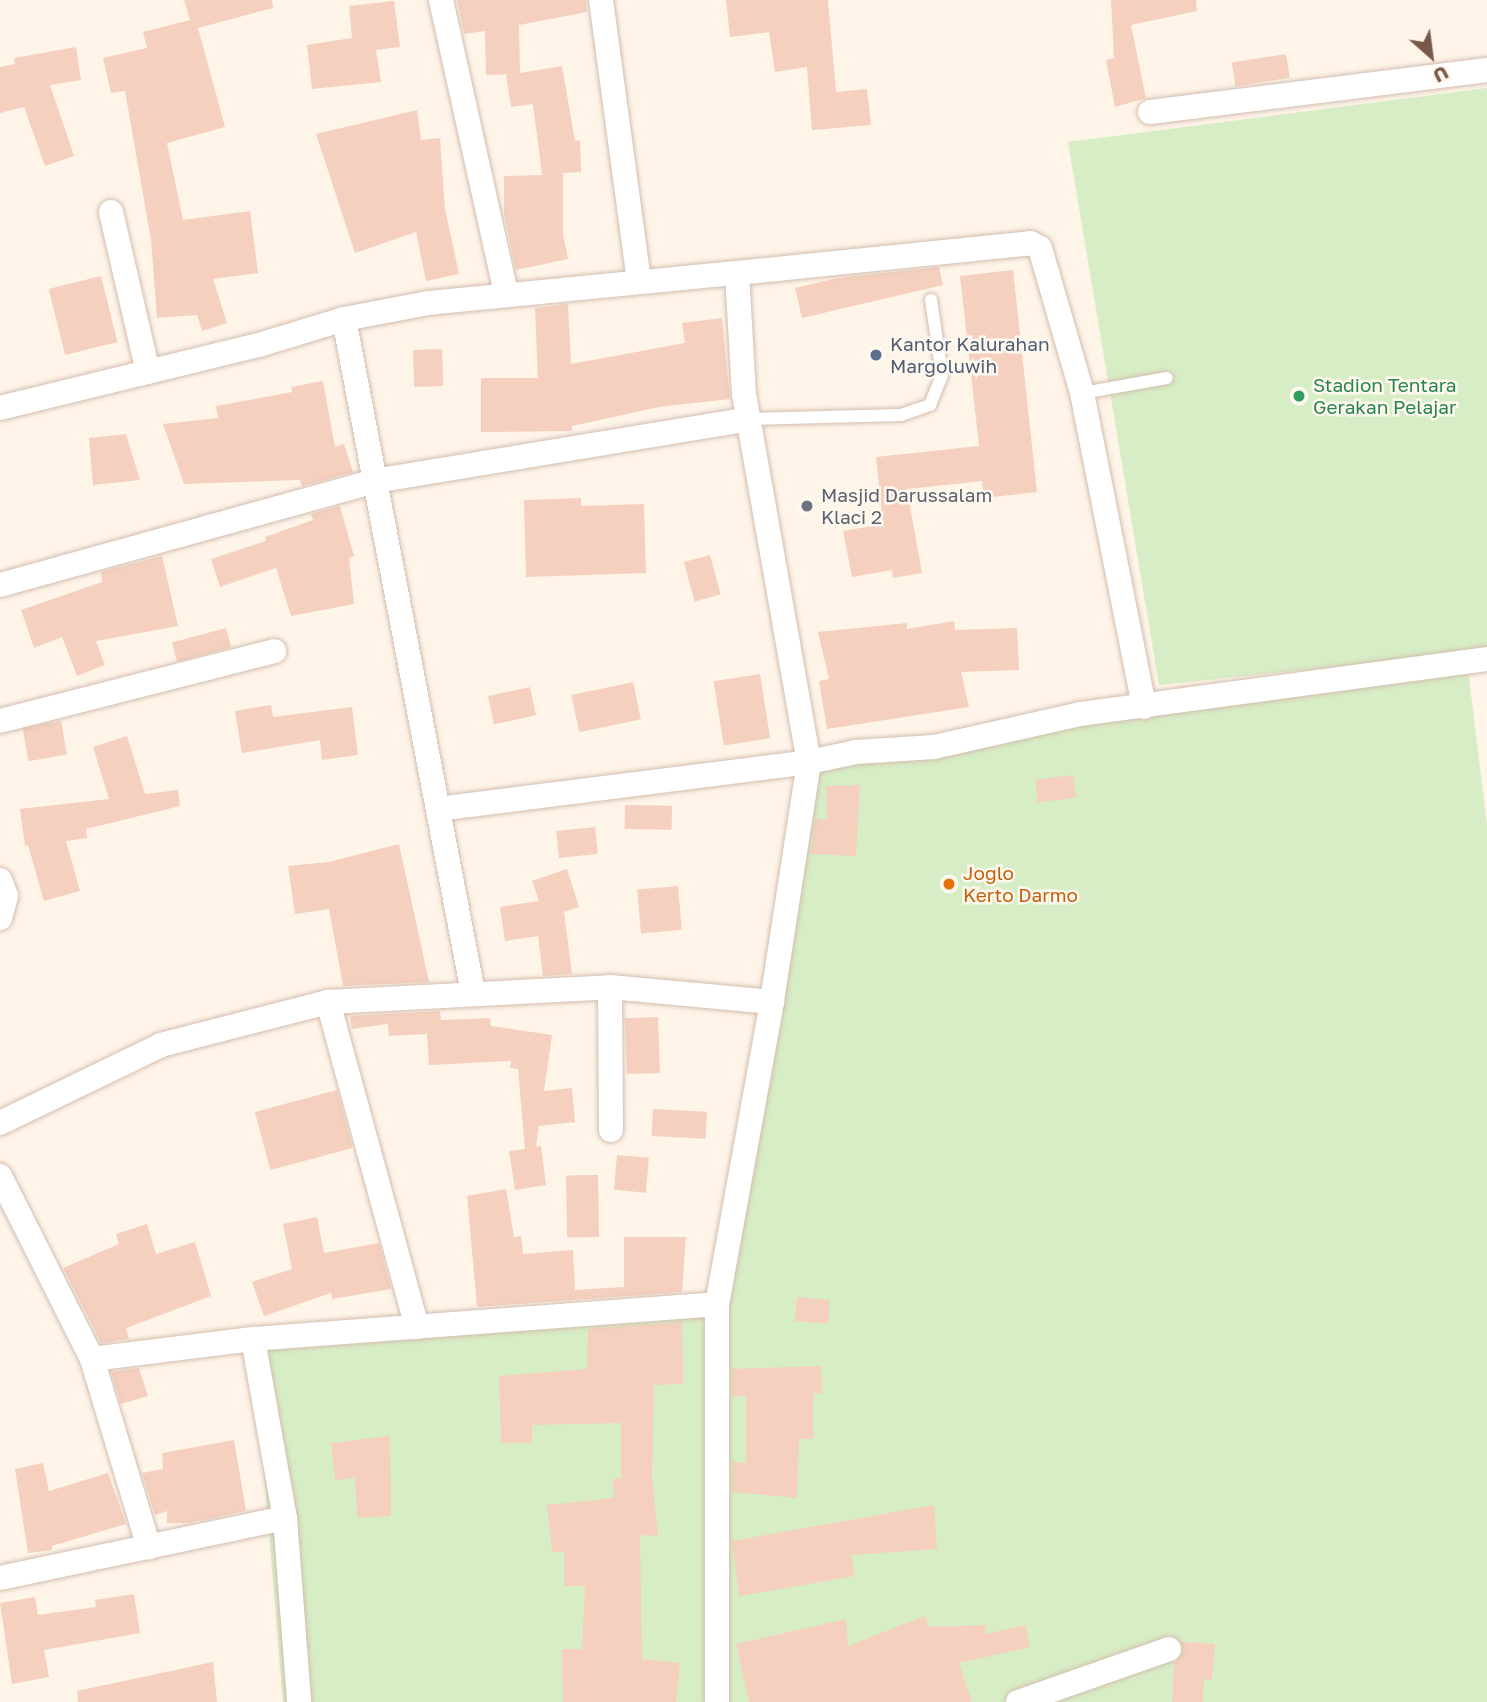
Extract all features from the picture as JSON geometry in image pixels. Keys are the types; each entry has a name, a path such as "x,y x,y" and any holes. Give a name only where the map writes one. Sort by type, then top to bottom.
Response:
{"street":[{"path":"441,0 506,293"},
{"path":"601,0 639,281"},
{"path":"1150,112 1487,70"},
{"path":"111,212 148,372"},
{"path":"0,408 259,345 344,319 506,293 578,291 639,281 1030,243 1046,258 1082,393 1144,707"},
{"path":"717,1702 717,1304 772,1002 809,762 748,419 737,273"},
{"path":"344,319 473,993"},
{"path":"0,585 375,481 748,419"},
{"path":"0,721 274,651"},
{"path":"438,809 809,762 856,752 933,747 1080,714 1487,659"},
{"path":"0,880 6,897 0,918"},
{"path":"0,1124 161,1045 328,1002 610,987 772,1002"},
{"path":"610,987 611,1130"},
{"path":"328,1002 417,1327"},
{"path":"0,1176 92,1359 149,1548"},
{"path":"92,1359 253,1339 717,1304"},
{"path":"253,1339 285,1518 299,1702"},
{"path":"0,1578 285,1518"},
{"path":"1018,1702 1169,1649"}],"lane":[{"path":"748,419 901,415 930,405 942,375 931,300"},
{"path":"1082,393 1167,378"}],"green space":[{"name":"Stadion Tentara Gerakan Pelajar","path":"1487,88 1487,651 1159,685 1068,142"},
{"path":"1467,662 1487,825 1487,1702 283,1702 253,1339 717,1304 809,762"}],"building":[{"path":"184,0 272,0 273,8 198,28 225,127 167,143 183,220 250,211 258,273 213,279 227,323 202,331 197,315 157,318 151,240 125,91 111,93 103,58 147,48 143,32 190,20"},
{"path":"457,0 586,0 587,12 519,25 520,73 562,66 575,141 580,140 581,172 563,173 563,234 568,259 516,270 504,214 504,176 542,175 533,104 511,107 506,75 514,74 486,75 485,31 464,34"},
{"path":"726,0 828,0 836,92 867,89 871,125 812,130 807,67 775,72 769,32 730,37"},
{"path":"1111,0 1196,0 1197,11 1131,25 1146,98 1115,107 1106,60 1114,58"},
{"path":"394,1 400,47 376,50 381,82 312,89 307,45 352,38 349,6"},
{"path":"76,47 81,80 50,85 74,156 45,166 24,107 0,113 0,67 15,64 14,58"},
{"path":"1286,54 1290,78 1235,86 1232,63"},
{"path":"417,110 421,140 440,138 445,209 459,274 426,281 416,232 355,253 316,134"},
{"path":"939,267 943,285 802,318 795,288 838,278"},
{"path":"1013,270 1037,492 984,498 982,481 907,489 922,573 893,578 892,570 852,577 843,531 883,524 876,457 979,446 960,276"},
{"path":"101,276 117,342 65,355 49,289"},
{"path":"568,304 571,364 685,343 682,323 722,318 730,399 659,407 572,426 572,431 481,432 481,378 538,378 535,308"},
{"path":"442,349 443,386 414,387 413,350"},
{"path":"323,381 335,447 344,444 353,472 302,486 300,480 184,484 163,424 218,418 216,406 292,392 291,387"},
{"path":"126,434 140,480 93,485 89,438"},
{"path":"581,498 581,506 644,504 646,573 526,577 524,500"},
{"path":"340,506 354,556 349,558 354,604 291,616 276,568 220,587 211,559 266,541 265,537 313,520 311,514"},
{"path":"710,555 721,595 695,602 684,562"},
{"path":"162,556 178,626 96,641 105,665 77,676 62,637 34,648 21,610 102,582 101,572"},
{"path":"954,621 955,630 1017,628 1019,670 961,672 969,707 827,729 819,681 829,679 818,632 907,623 907,629"},
{"path":"226,628 231,647 177,662 172,642"},
{"path":"760,674 770,738 724,746 714,681"},
{"path":"633,682 641,719 579,732 571,695"},
{"path":"530,687 536,715 494,724 488,696"},
{"path":"271,705 273,717 352,707 358,755 322,760 320,740 242,753 235,711"},
{"path":"61,721 67,754 28,761 23,728"},
{"path":"127,736 145,794 178,790 180,806 86,829 87,838 66,841 80,891 44,901 28,845 25,846 20,809 109,799 93,747"},
{"path":"1073,775 1076,798 1038,802 1035,780"},
{"path":"860,785 856,856 811,854 815,819 827,819 826,786"},
{"path":"625,805 672,806 672,830 625,829"},
{"path":"595,827 598,854 559,858 556,831"},
{"path":"399,844 429,982 343,986 329,909 295,914 288,866 329,862"},
{"path":"567,869 579,907 564,912 572,974 543,976 538,936 505,941 500,907 539,901 532,881"},
{"path":"678,886 682,930 641,933 637,890"},
{"path":"440,1011 441,1020 490,1018 491,1026 552,1035 544,1091 572,1088 575,1122 539,1126 536,1147 541,1146 546,1185 515,1190 509,1151 525,1149 518,1069 510,1068 511,1061 429,1065 427,1034 389,1036 388,1024 352,1029 350,1016"},
{"path":"658,1017 660,1073 627,1074 625,1018"},
{"path":"337,1090 353,1148 270,1170 255,1112"},
{"path":"653,1109 707,1112 706,1139 652,1136"},
{"path":"617,1155 649,1158 646,1193 614,1190"},
{"path":"598,1175 599,1237 567,1238 566,1176"},
{"path":"506,1189 514,1237 521,1236 523,1254 573,1250 575,1290 624,1287 624,1237 686,1237 682,1292 477,1307 467,1196"},
{"path":"317,1217 324,1253 379,1243 391,1289 332,1299 331,1293 264,1316 252,1282 292,1269 283,1224"},
{"path":"147,1224 156,1254 195,1242 211,1296 126,1328 129,1339 101,1343 63,1268 119,1244 116,1234"},
{"path":"797,1297 830,1300 828,1324 795,1321"},
{"path":"682,1322 683,1384 654,1385 652,1477 658,1536 640,1535 642,1659 680,1663 676,1702 563,1702 562,1649 582,1649 585,1586 564,1586 564,1551 552,1552 547,1505 614,1498 613,1479 621,1478 621,1423 532,1425 532,1443 501,1443 499,1376 587,1369 588,1329"},
{"path":"821,1366 822,1393 813,1393 813,1439 799,1439 797,1498 732,1492 733,1462 746,1463 746,1396 732,1396 732,1369"},
{"path":"139,1368 148,1396 121,1404 111,1372"},
{"path":"390,1436 391,1516 357,1518 355,1478 335,1480 331,1443"},
{"path":"234,1440 246,1511 189,1523 167,1523 167,1511 155,1515 142,1473 163,1469 162,1453"},
{"path":"43,1463 49,1491 108,1473 126,1524 52,1546 52,1550 28,1553 15,1469"},
{"path":"934,1505 937,1549 851,1555 855,1576 739,1596 732,1541"},
{"path":"134,1594 140,1633 44,1650 49,1677 12,1684 0,1603 35,1597 38,1615 96,1607 95,1600"},
{"path":"925,1616 929,1627 985,1625 986,1634 1025,1625 1030,1647 959,1663 972,1702 749,1702 736,1644 846,1619 848,1646"},
{"path":"1181,1642 1215,1644 1212,1680 1204,1679 1203,1702 1172,1702 1174,1663 1183,1652"},
{"path":"213,1662 217,1702 78,1702 77,1691"}],"place":[{"name":"Kantor Kalurahan Margoluwih","path":"876,355"},
{"name":"Stadion Tentara Gerakan Pelajar","path":"1299,396"},
{"name":"Masjid Darussalam Klaci 2","path":"807,506"},
{"name":"Joglo Kerto Darmo","path":"949,884"}]}
